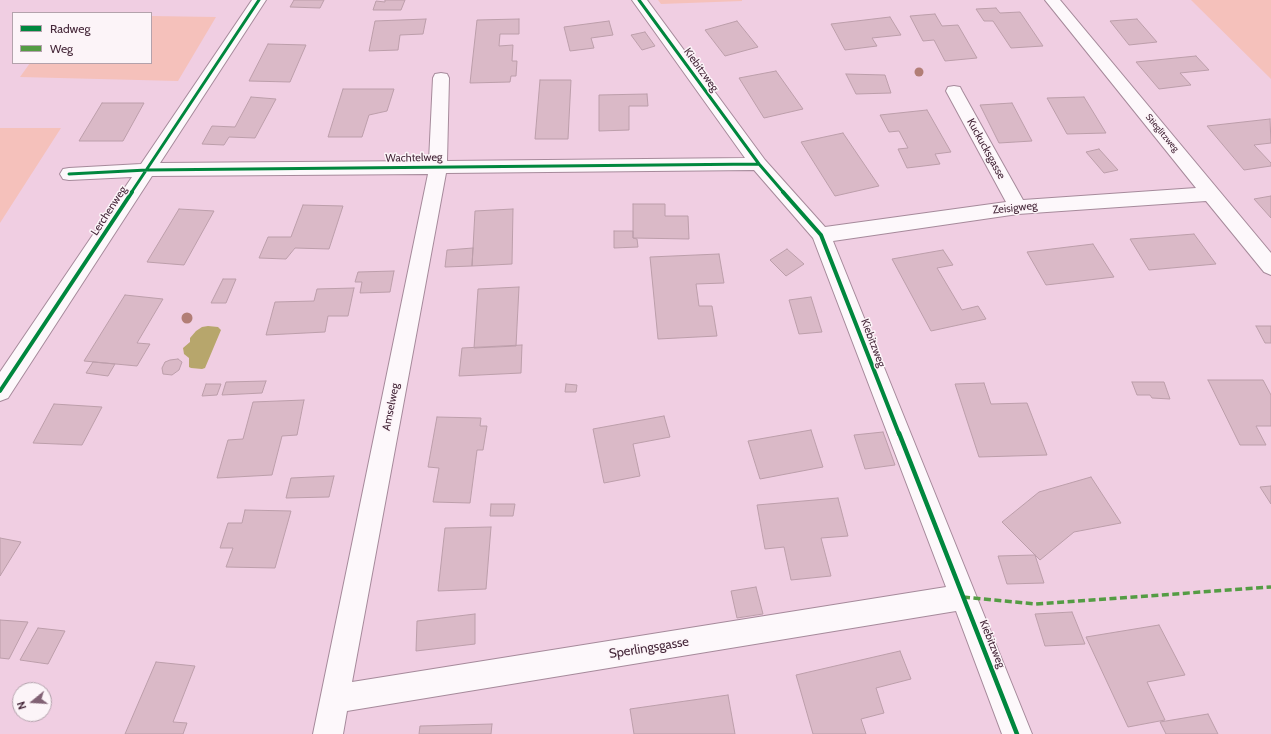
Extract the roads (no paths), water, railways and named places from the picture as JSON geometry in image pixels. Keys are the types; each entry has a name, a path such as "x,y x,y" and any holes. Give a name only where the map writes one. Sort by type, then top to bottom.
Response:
{"street":[{"name":"Lerchenweg","path":"0,391 259,0"},
{"name":"Kiebitzweg","path":"639,0 759,164 821,235 1017,734"},
{"name":"Stieglitzweg","path":"1052,0 1271,267"},
{"name":"Amselweg","path":"328,734 438,167 440,78"},
{"name":"Kuckucksgasse","path":"954,92 1018,207"},
{"name":"Wachtelweg","path":"69,174 147,170 759,164"},
{"name":"Zeisigweg","path":"821,235 1018,207 1211,194"},
{"name":"Sperlingsgasse","path":"334,699 963,598"}]}
